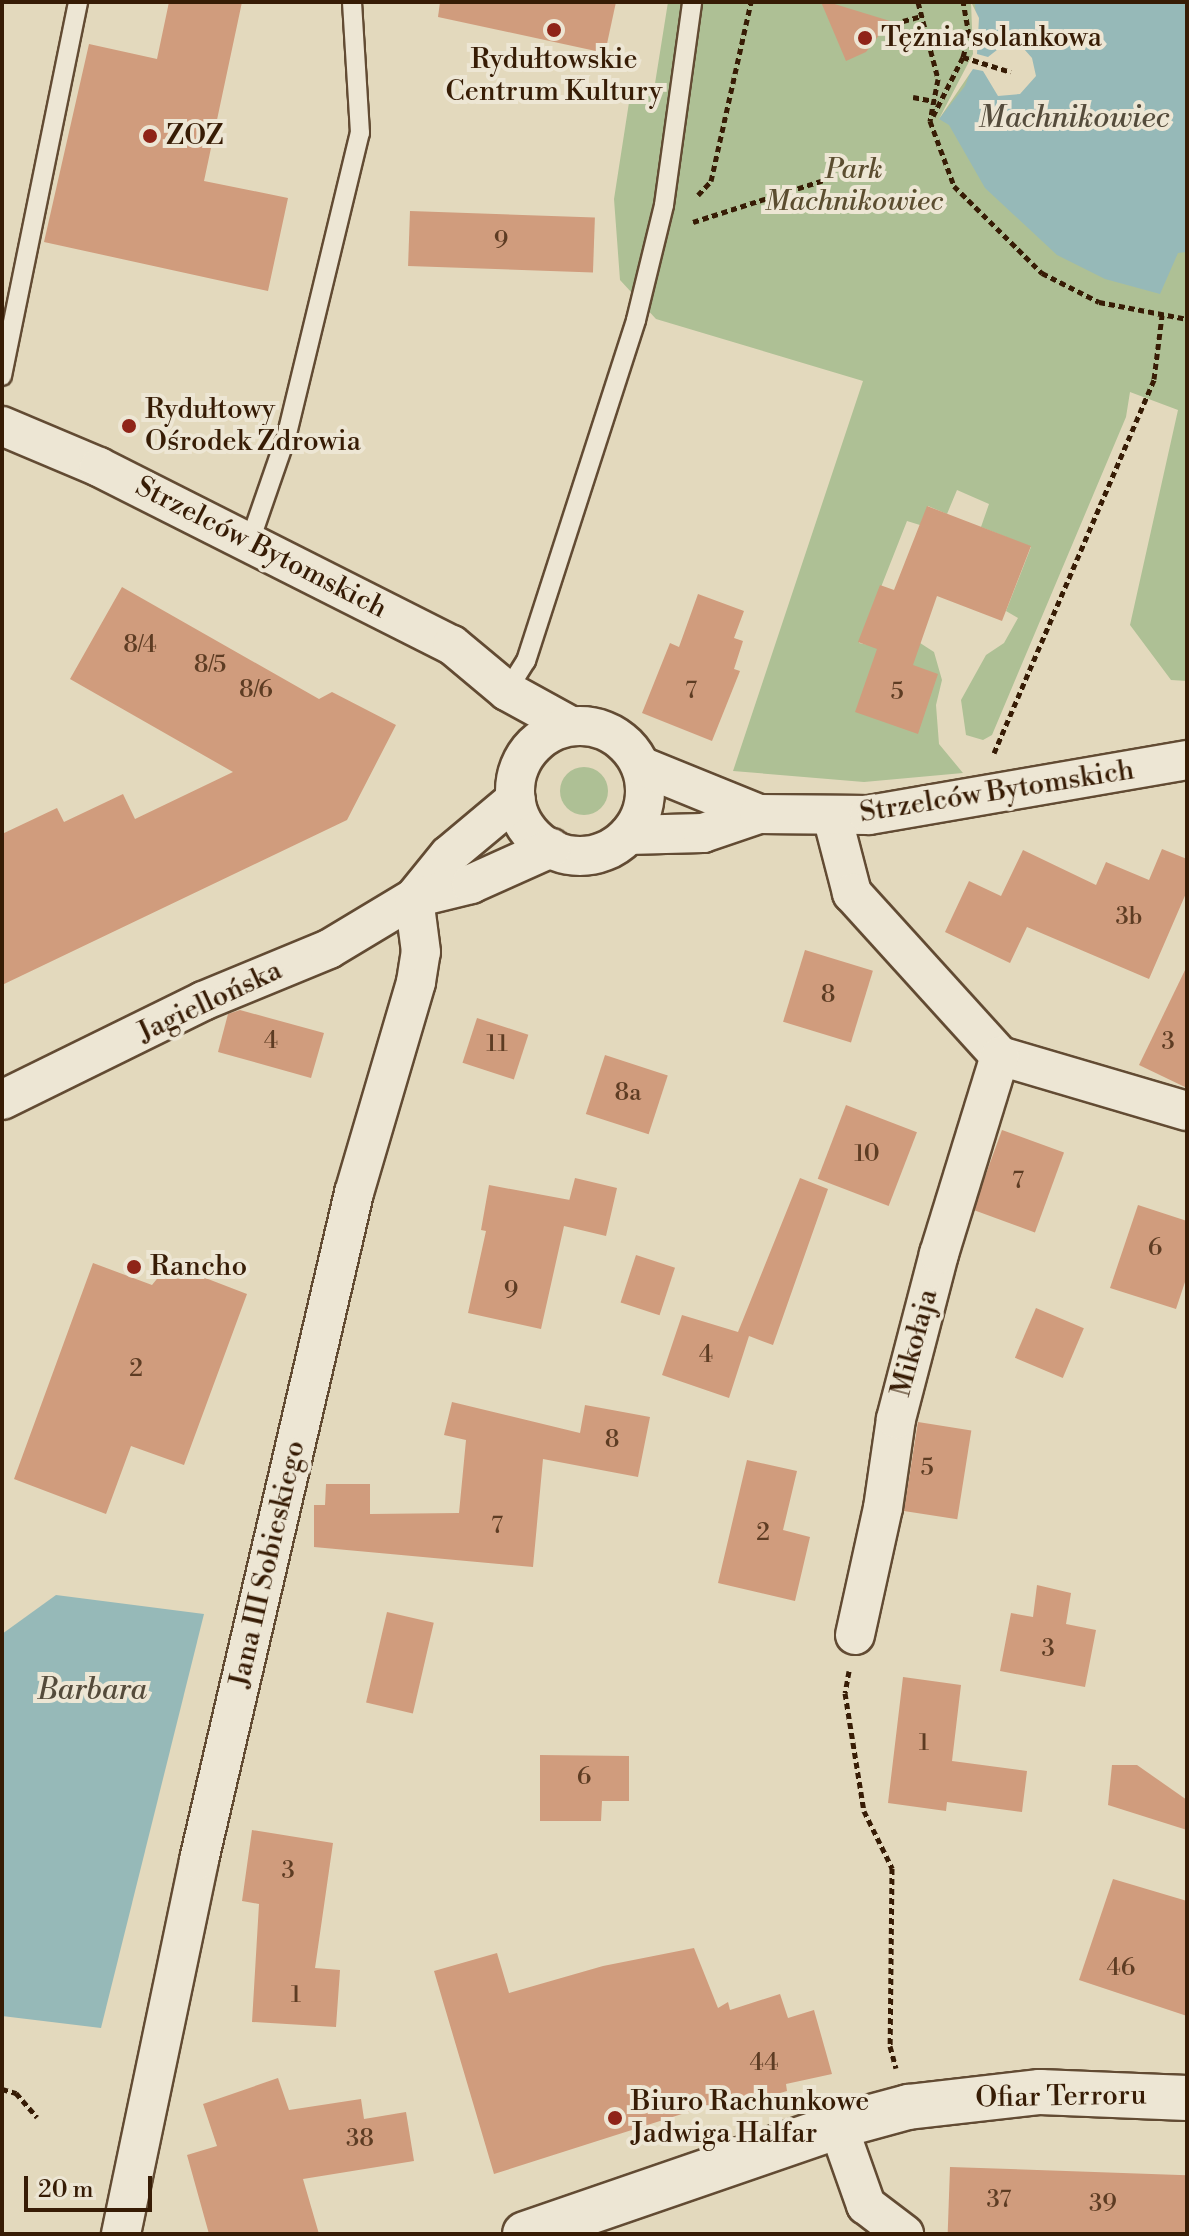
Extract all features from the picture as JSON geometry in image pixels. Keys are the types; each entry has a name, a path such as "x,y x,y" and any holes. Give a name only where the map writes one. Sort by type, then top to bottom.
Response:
{"street":[{"name":"Strzelców Bytomskich","path":"2,426 99,467 452,645 507,691 571,726"},
{"path":"507,691 524,756 516,799 527,827 551,848 584,856 601,853 628,835 643,802 641,766"},
{"path":"524,756 551,734 571,726 588,726 621,739 641,766 759,814"},
{"name":"Strzelców Bytomskich","path":"759,814 832,816 979,800 1187,760"},
{"path":"414,898 449,855 516,799"},
{"path":"628,835 703,833 759,814"},
{"path":"832,816 852,893 1000,1056 1187,1111"},
{"path":"414,898 471,884 551,848"},
{"name":"Jagiellońska","path":"2,1100 203,1001 329,949 414,898"},
{"name":"Jana III Sobieskiego","path":"121,2234 199,1860 354,1193 416,982 421,952 414,898"},
{"name":"Mikołaja","path":"855,1635 883,1508 896,1419 939,1254 1000,1056"},
{"name":"Ofiar Terroru","path":"525,2234 838,2126 908,2107 1040,2092 1187,2098"},
{"path":"838,2126 866,2205 904,2234"}],"lane":[{"path":"2,376 78,2"},
{"path":"250,541 287,434 360,133 352,2"},
{"path":"507,691 526,661 636,320 664,205 692,2"}],"path":[{"path":"664,205 694,199 711,181 751,2"},
{"path":"918,2 938,79 930,121 954,186 997,235 1042,273 1099,302 1187,319"},
{"path":"930,121 963,57 969,35 963,2"},
{"path":"903,21 922,16"},
{"path":"963,57 1011,72"},
{"path":"913,97 934,101"},
{"path":"651,255 701,215 833,177"},
{"path":"979,800 1009,709 1154,379 1162,316"},
{"path":"845,1693 864,1811 892,1868 890,2046 908,2107"},
{"path":"2,2089 16,2093 37,2117"}],"green space":[{"name":"Park Machnikowiec","path":"668,2 1187,2 1187,681 1171,680 1130,625 1178,410 1130,392 1126,417 992,735 983,740 966,735 961,700 986,655 1004,643 1018,618 1006,611 1031,547 981,527 989,504 957,490 947,514 928,506 920,525 907,521 859,643 888,649 917,641 934,652 942,680 936,705 939,744 963,773 864,782 733,771 863,381 656,319 620,280 614,199 630,96 653,96"},
{"path":"584,767 601,774 608,791 601,808 584,815 567,808 560,791 567,774"}],"water":[{"name":"Machnikowiec","path":"975,2 1187,2 1187,252 1178,253 1160,294 1105,279 1057,255 985,188 949,125 939,119 965,86 977,54"},
{"name":"Barbara","path":"56,1595 204,1614 101,2028 2,2016 2,1634"}],"pier":[{"path":"971,2 979,18 977,54 988,57 1002,46 1024,49 1032,58 1036,76 1020,94 998,96 983,71 973,69 939,119 973,54"}],"building":[{"name":"ZOZ","path":"169,2 242,2 204,181 288,198 268,291 44,242 89,44 157,59"},
{"name":"Rydułtowskie Centrum Kultury","path":"440,2 616,2 605,53 438,17"},
{"path":"821,2 890,21 866,52 846,61"},
{"path":"410,211 595,217 593,272 408,266"},
{"path":"927,506 1031,546 1002,621 937,596 913,665 938,674 918,734 855,712 877,649 858,642 880,585 894,590"},
{"path":"122,587 319,699 332,692 396,725 347,820 2,985 2,834 57,808 64,822 123,794 135,819 233,772 70,679"},
{"path":"698,594 744,611 734,638 743,641 734,669 740,671 712,741 642,713 670,643 679,647"},
{"path":"1162,849 1187,859 1187,891 1149,979 1027,927 1010,963 945,932 969,881 1001,896 1023,850 1096,885 1106,862 1149,880"},
{"path":"805,950 873,971 851,1042 783,1022"},
{"path":"1187,966 1187,1088 1139,1065"},
{"path":"240,1010 324,1033 311,1078 218,1052 228,1014"},
{"path":"477,1018 528,1035 514,1079 462,1063"},
{"path":"605,1055 668,1075 649,1134 586,1114"},
{"path":"846,1105 917,1132 889,1206 818,1179"},
{"path":"1002,1130 1064,1153 1035,1232 973,1210"},
{"path":"575,1178 617,1188 606,1236 564,1226 541,1329 468,1313 486,1231 481,1230 489,1185 569,1200"},
{"path":"800,1178 828,1189 773,1345 749,1336 729,1398 662,1375 682,1315 738,1332"},
{"path":"1138,1205 1187,1221 1187,1276 1176,1309 1110,1288"},
{"path":"636,1255 675,1268 660,1315 621,1303"},
{"path":"93,1263 152,1285 169,1264 247,1294 184,1465 131,1446 106,1514 14,1479"},
{"path":"1036,1308 1084,1328 1063,1378 1015,1358"},
{"path":"452,1402 580,1433 585,1405 650,1417 638,1477 543,1459 533,1567 314,1547 314,1505 325,1505 326,1484 370,1484 370,1514 459,1513 466,1440 444,1435"},
{"path":"918,1422 971,1430 957,1519 904,1511"},
{"path":"747,1460 797,1471 783,1530 810,1537 795,1601 718,1583"},
{"path":"1037,1585 1071,1593 1066,1624 1096,1630 1085,1687 1000,1671 1011,1613 1033,1617"},
{"path":"387,1612 434,1623 413,1713 366,1703"},
{"path":"903,1677 961,1685 952,1761 1027,1771 1022,1812 947,1802 946,1811 888,1803"},
{"path":"540,1755 629,1756 629,1801 602,1801 601,1821 540,1821"},
{"path":"1112,1765 1137,1765 1187,1800 1187,1830 1108,1805"},
{"path":"252,1830 333,1843 315,1968 340,1970 336,2027 252,2022 259,1904 242,1901"},
{"path":"1113,1879 1187,1901 1187,2016 1079,1980"},
{"path":"694,1948 718,2008 728,2002 730,2010 780,1994 788,2018 814,2010 832,2074 786,2084 787,2091 732,2107 731,2102 707,2106 494,2174 434,1971 497,1953 509,1993 603,1966"},
{"path":"278,2078 289,2110 361,2099 364,2119 406,2112 414,2161 303,2179 319,2234 209,2234 187,2155 217,2146 203,2104"},
{"path":"950,2167 1187,2175 1185,2234 948,2232"}],"place":[{"name":"Rydułtowskie Centrum Kultury","path":"554,30"},
{"name":"Tężnia solankowa","path":"865,38"},
{"name":"ZOZ","path":"150,136"},
{"name":"Rydułtowy Ośrodek Zdrowia","path":"129,426"},
{"name":"Rancho","path":"134,1267"},
{"name":"Biuro Rachunkowe Jadwiga Halfar","path":"615,2118"}]}
